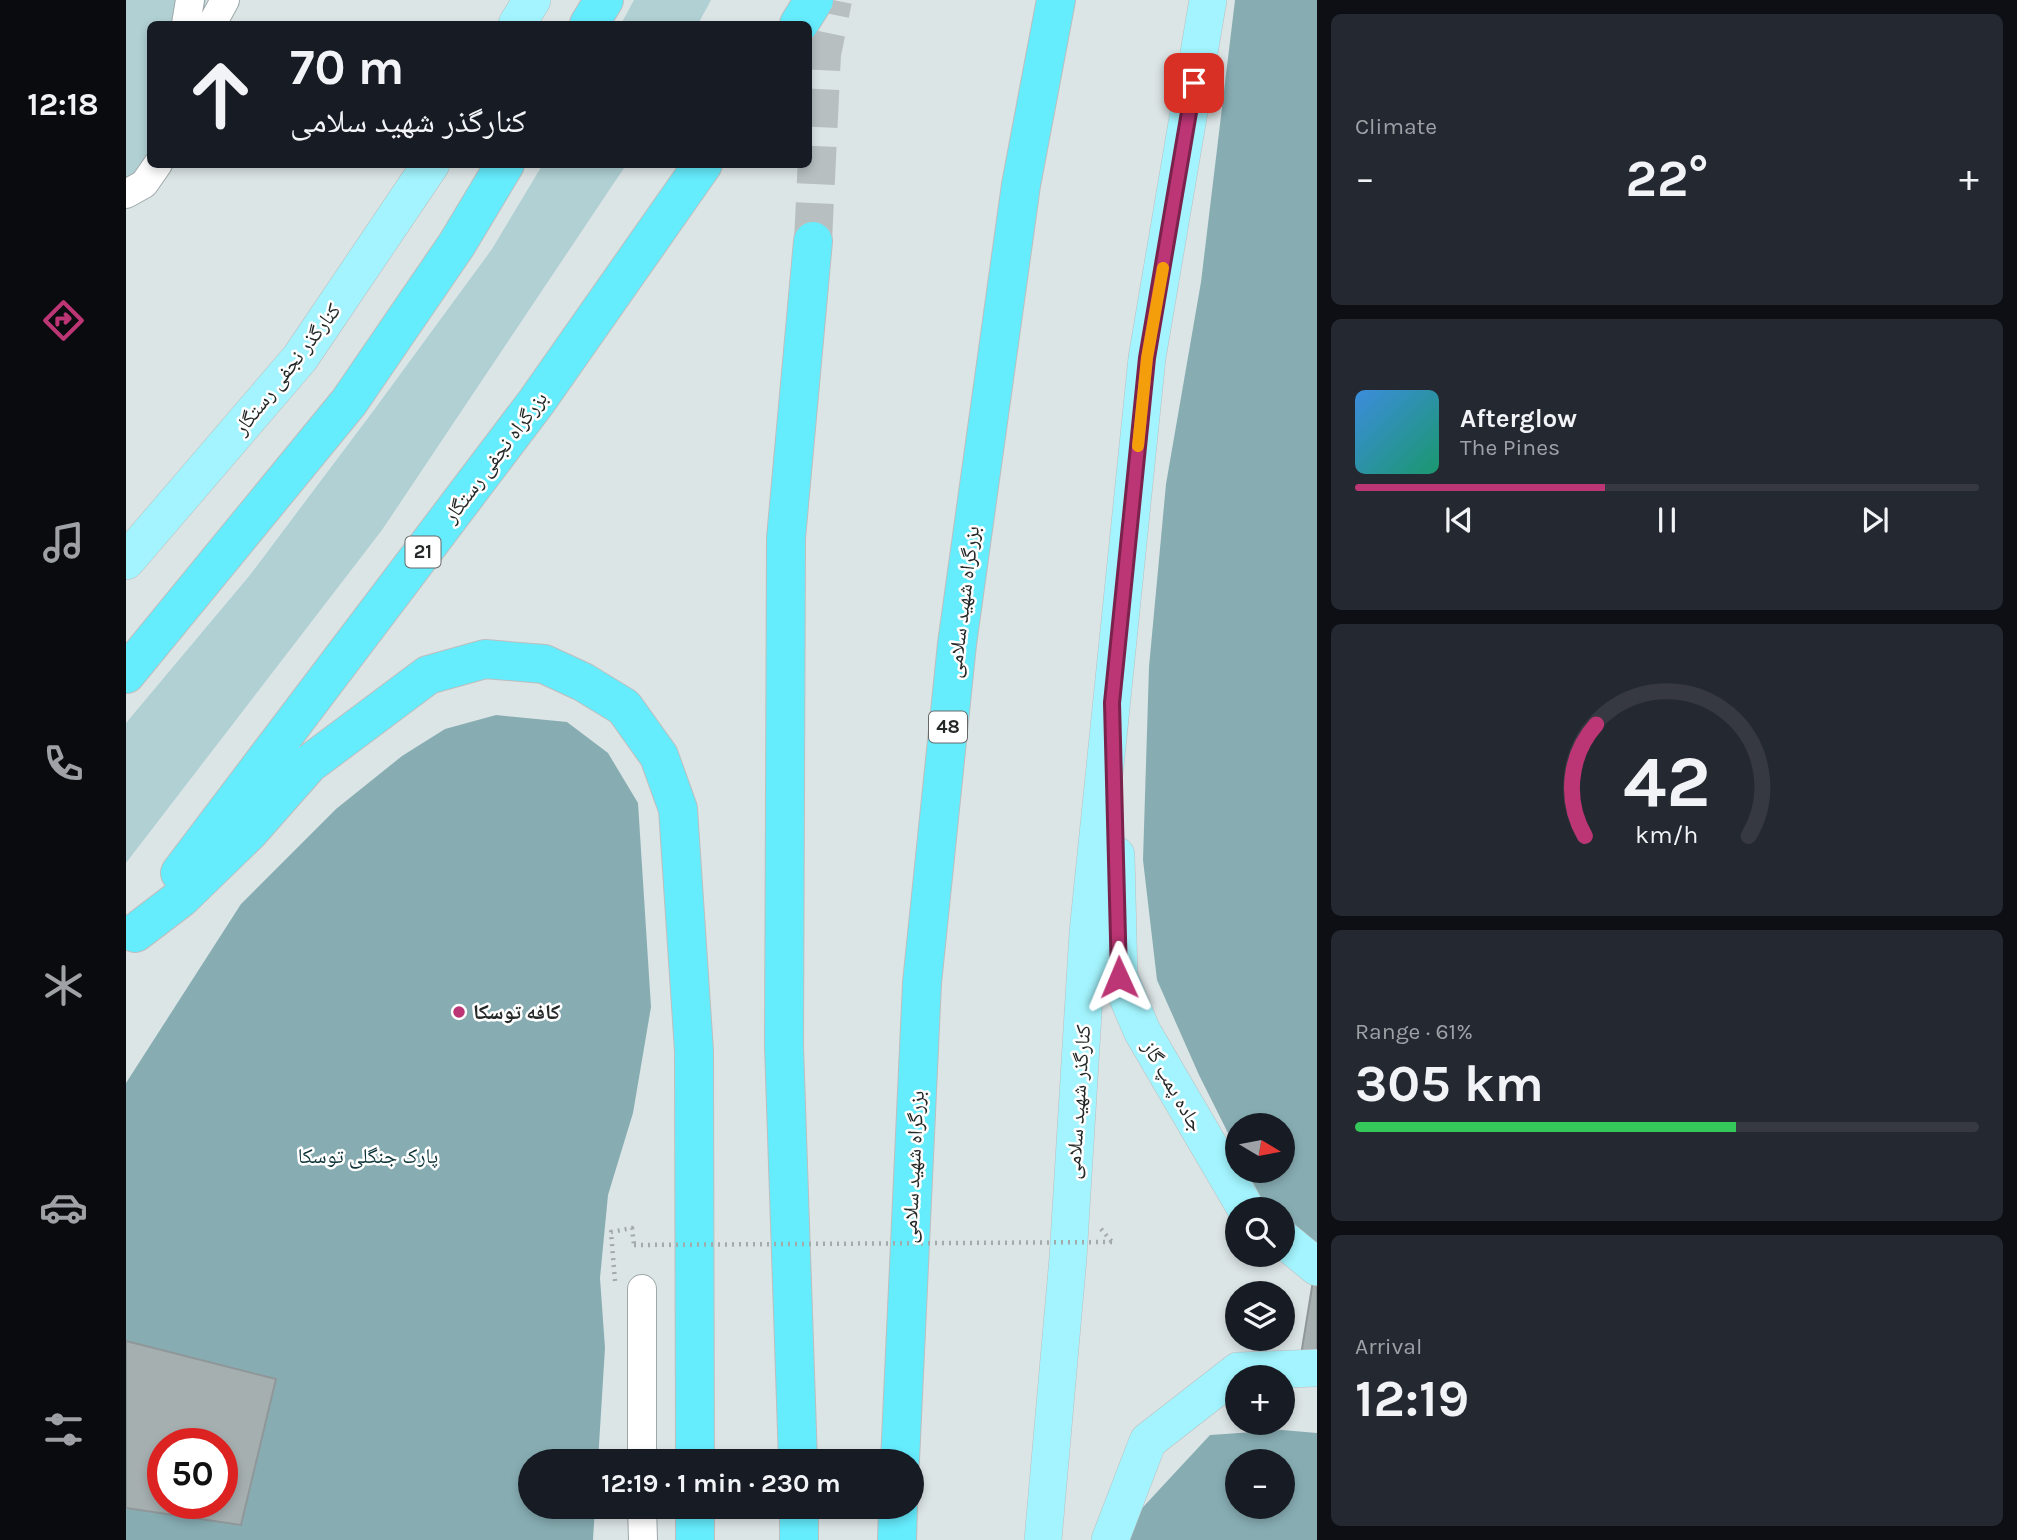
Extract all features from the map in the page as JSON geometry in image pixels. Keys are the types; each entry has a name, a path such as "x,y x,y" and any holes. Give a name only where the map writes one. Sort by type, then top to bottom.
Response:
{"highway":[{"path":"591,21 604,0"},
{"path":"801,21 814,0"},
{"name":"بزرگراه شهید سلامی","path":"901,1449 922,983 957,644 1021,185 1056,0"},
{"path":"126,674 140,652 349,402 457,244 503,168"},
{"name":"بزرگراه نجفی رستگار","path":"130,939 537,401 700,168"},
{"path":"798,1449 784,1046 786,538 813,241"},
{"path":"130,939 181,898 249,832 309,764 428,675 485,659 544,664 583,682 624,707 659,756 678,809 694,1051 695,1449"},
{"path":"695,1519 695,1540"},
{"path":"799,1519 799,1540"},
{"path":"897,1540 898,1519"}],"main road":[{"path":"519,21 532,0"},
{"name":"کنارگذر شهید سلامی","path":"1043,1540 1068,1258 1088,932 1147,358 1208,0"},
{"name":"کنارگذر نجفی رستگار","path":"126,561 300,358 428,168"},
{"name":"جاده پمپ گاز","path":"1112,703 1119,977 1142,1031 1238,1197"},
{"path":"1295,1249 1317,1267"},
{"path":"1111,1540 1147,1441 1238,1371 1317,1368"},
{"path":"786,1540 789,1519"}],"street":[{"path":"186,21 190,0"},
{"path":"214,21 225,0"},
{"path":"126,194 144,184 155,168"},
{"path":"642,1289 642,1449"},
{"path":"642,1519 643,1540"}],"path":[{"path":"642,1289 615,1286 611,1232 632,1228 634,1245 1112,1242"}],"shaded area":[{"path":"126,0 206,0 202,21 147,21 147,166 126,182"},
{"path":"634,0 711,0 700,21 623,21"},
{"path":"541,168 624,168 382,530 126,863 126,723 250,575 492,249"}],"green space":[{"path":"1235,0 1317,0 1317,1242 1295,1239 1295,1197 1261,1197 1253,1183 1295,1183 1295,1113 1225,1113 1225,1127 1157,980 1143,860 1149,667 1166,484 1201,282"},
{"name":"پارک جنگلی توسکا","path":"496,715 567,722 608,753 638,803 651,1007 633,1113 608,1195 600,1278 605,1348 599,1449 518,1449 518,1519 594,1519 593,1540 126,1540 126,1083 241,904 336,809 402,756 445,729"},
{"path":"1295,1431 1317,1433 1317,1540 1129,1540 1131,1520 1210,1435 1295,1435"}],"building":[{"path":"1317,1256 1317,1383 1297,1380"},
{"path":"126,1341 276,1379 241,1525 200,1519 238,1519 238,1428 147,1428 147,1511 126,1508"}],"tunnel":[{"path":"813,241 822,54 833,0"}],"slow traffic":[{"path":"1138,446 1147,358 1163,268"}],"place":[{"name":"کافه توسکا","path":"459,1012"}],"route":[{"path":"1119,977 1112,703 1147,358 1194,83"}]}
